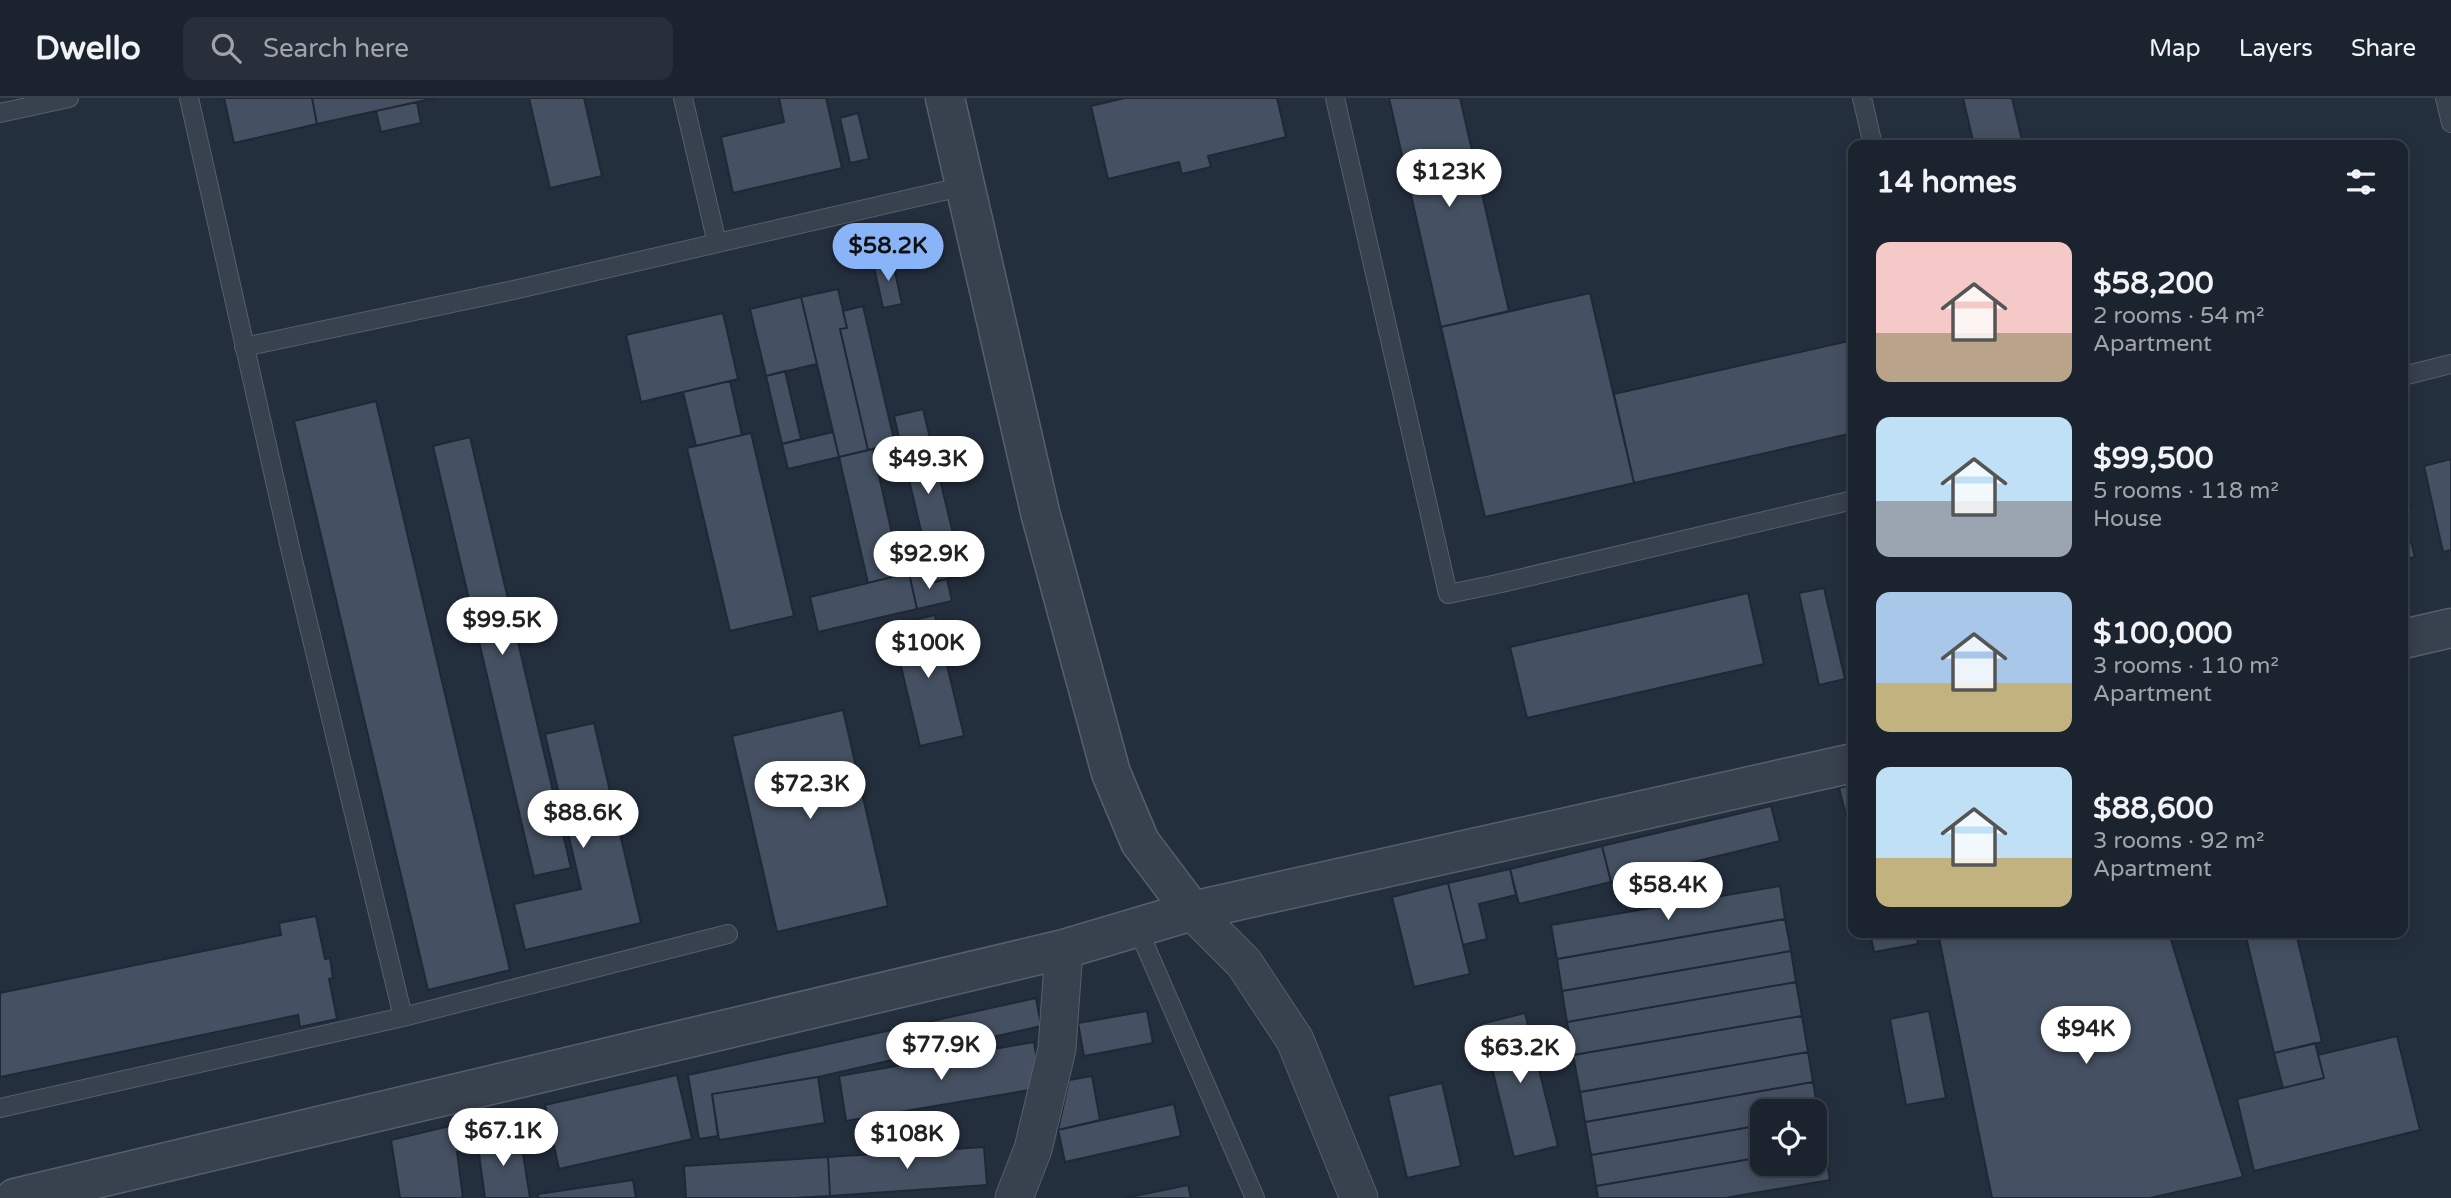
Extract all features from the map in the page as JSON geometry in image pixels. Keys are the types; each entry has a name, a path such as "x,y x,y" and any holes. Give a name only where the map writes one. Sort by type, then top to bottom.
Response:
{"street":[{"path":"945,98 1040,512 1111,773 1140,842 1192,911 1244,963 1295,1040 1359,1198"},
{"path":"2408,638 2451,628"},
{"path":"15,1198 1064,948 1192,911 1848,763"},
{"path":"1014,1198 1033,1149 1057,1049 1064,948"}],"lane":[{"path":"0,113 69,98"},
{"path":"189,98 244,347 403,1017"},
{"path":"683,98 717,243"},
{"path":"1335,98 1448,594 1848,501"},
{"path":"1862,98 1872,140"},
{"path":"2445,98 2451,123"},
{"path":"244,347 965,186"},
{"path":"2408,375 2451,364"},
{"path":"1137,927 1255,1198"},
{"path":"0,1108 403,1017 728,934"}],"building":[{"path":"224,98 312,98 317,124 234,143"},
{"path":"312,98 435,98 317,124"},
{"path":"529,98 584,98 602,176 550,188"},
{"path":"779,98 826,98 842,168 733,193 721,137 784,122"},
{"path":"1125,98 1277,98 1286,137 1208,156 1211,167 1182,174 1179,162 1108,179 1091,106"},
{"path":"1389,98 1460,98 1509,311 1441,327"},
{"path":"1963,98 2012,98 2022,140 1973,140"},
{"path":"417,102 421,123 381,132 376,111"},
{"path":"858,113 869,159 850,163 840,118"},
{"path":"892,258 902,304 883,308 873,262"},
{"path":"838,289 847,328 840,329 868,450 839,457 801,297"},
{"path":"1590,293 1634,483 1485,517 1441,327"},
{"path":"801,297 817,364 766,376 750,309"},
{"path":"863,306 895,444 868,450 840,329 847,328 843,311"},
{"path":"723,313 738,379 641,402 626,335"},
{"path":"1848,341 1848,434 1634,483 1614,394"},
{"path":"785,371 801,439 782,444 766,376"},
{"path":"730,381 742,435 696,446 683,392"},
{"path":"376,401 510,970 428,990 294,421"},
{"path":"923,409 963,575 933,582 894,416"},
{"path":"833,432 839,457 788,469 782,444"},
{"path":"751,433 794,616 730,631 687,448"},
{"path":"470,437 571,868 534,876 433,446"},
{"path":"873,449 895,547 885,549 892,577 868,583 839,457"},
{"path":"2451,459 2451,550 2443,552 2424,466"},
{"path":"2408,530 2415,557 2408,559"},
{"path":"923,570 927,584 947,579 952,601 917,609 909,573"},
{"path":"909,573 917,609 818,632 810,597"},
{"path":"1824,588 1845,679 1819,685 1799,593"},
{"path":"1748,593 1764,664 1527,718 1510,647"},
{"path":"935,615 964,736 920,746 891,625"},
{"path":"843,710 888,906 777,932 732,736"},
{"path":"594,723 641,923 525,950 514,904 581,889 545,734"},
{"path":"1848,785 1848,823 1839,788"},
{"path":"1771,806 1780,841 1611,882 1602,846"},
{"path":"1602,846 1611,882 1519,904 1510,869"},
{"path":"1510,869 1516,895 1479,904 1487,939 1463,945 1448,883"},
{"path":"1448,883 1470,974 1414,987 1392,897"},
{"path":"1780,886 1785,919 1557,959 1551,925"},
{"path":"316,916 325,959 330,958 333,978 329,979 337,1019 300,1027 298,1015 0,1077 0,993 281,935 279,923"},
{"path":"1785,919 1791,951 1562,991 1557,959"},
{"path":"1871,938 1917,938 1918,944 1874,952"},
{"path":"1939,938 2171,938 2243,1177 2150,1198 1992,1198"},
{"path":"2246,938 2297,938 2322,1042 2274,1053"},
{"path":"1791,951 1796,982 1567,1022 1562,991"},
{"path":"1796,982 1802,1016 1573,1055 1567,1022"},
{"path":"1036,998 1041,1026 818,1077 712,1094 718,1136 699,1139 688,1075"},
{"path":"1147,1011 1153,1043 1084,1056 1078,1023"},
{"path":"1929,1011 1946,1098 1906,1105 1890,1019"},
{"path":"1525,1013 1558,1146 1514,1157 1481,1024"},
{"path":"1802,1016 1808,1052 1580,1092 1573,1055"},
{"path":"2397,1036 2420,1130 2254,1171 2237,1099 2324,1078 2318,1055"},
{"path":"1034,1042 1042,1088 846,1121 839,1076"},
{"path":"2315,1043 2324,1078 2283,1088 2274,1053"},
{"path":"1808,1052 1813,1082 1585,1122 1580,1092"},
{"path":"677,1075 692,1139 559,1169 545,1105"},
{"path":"1092,1076 1100,1120 1058,1130 1069,1080"},
{"path":"818,1077 825,1123 719,1140 712,1094"},
{"path":"1813,1082 1816,1099 1750,1099 1750,1127 1591,1155 1585,1122"},
{"path":"1442,1083 1461,1166 1407,1178 1388,1096"},
{"path":"1174,1104 1181,1136 1065,1162 1058,1130"},
{"path":"458,1124 464,1150 457,1152 463,1198 400,1198 391,1140"},
{"path":"1750,1127 1750,1159 1596,1186 1591,1155"},
{"path":"520,1134 530,1198 485,1198 477,1140"},
{"path":"984,1147 987,1185 830,1196 828,1157"},
{"path":"828,1157 830,1196 686,1198 684,1166"},
{"path":"1750,1159 1750,1176 1827,1176 1827,1164 1830,1180 1725,1198 1598,1198 1596,1186"},
{"path":"633,1180 636,1198 538,1198 538,1194"},
{"path":"1188,1185 1191,1198 1125,1198"}]}
